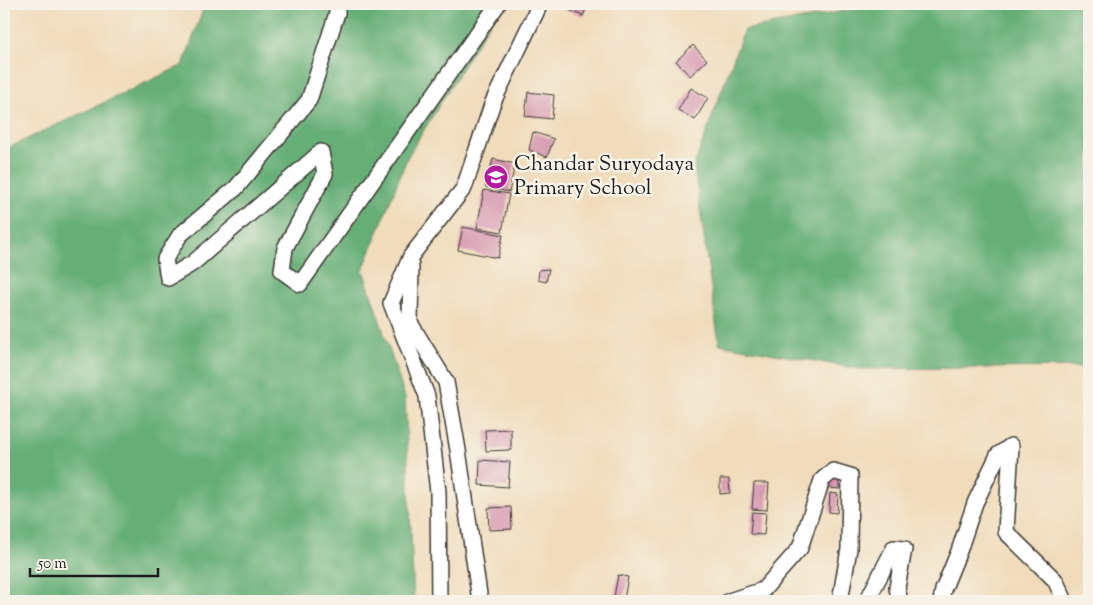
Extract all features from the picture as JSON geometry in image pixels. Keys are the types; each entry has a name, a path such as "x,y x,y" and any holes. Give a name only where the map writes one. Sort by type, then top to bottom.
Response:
{"street":[{"path":"337,4 337,13 309,100 236,188 180,235 164,259 168,278 192,263 321,152 325,174 285,248 282,271 300,284 498,4"},
{"path":"439,601 438,492 427,396 391,303 411,256 464,188 492,102 540,4"},
{"path":"411,256 410,323 446,382 480,601"},
{"path":"941,601 943,590 959,551 974,503 998,455 1011,446 1006,532 1055,580 1065,601"},
{"path":"728,601 763,590 800,548 822,480 833,471 850,476 850,549 840,601"},
{"path":"868,601 894,548 904,549 897,588 900,601"}],"green space":[{"path":"205,4 501,4 408,156 363,270 405,397 414,601 4,601 4,150 183,65"},
{"path":"882,4 1089,4 1089,367 859,369 719,344 694,166 744,30"}],"building":[{"path":"560,4 588,4 583,16 559,6"},
{"path":"693,45 707,60 690,76 676,61"},
{"path":"691,88 708,98 695,120 678,110"},
{"path":"528,92 554,95 552,119 525,116"},
{"path":"533,132 554,139 547,157 529,150"},
{"path":"493,159 515,164 509,192 486,187"},
{"path":"484,190 509,194 502,232 477,228"},
{"path":"463,227 503,235 498,258 458,250"},
{"path":"549,269 546,282 538,280 539,270"},
{"path":"511,429 511,450 486,451 485,430"},
{"path":"480,460 510,462 508,487 479,485"},
{"path":"830,476 839,476 839,489 830,488"},
{"path":"720,479 729,479 730,493 720,494"},
{"path":"754,483 769,483 767,510 752,509"},
{"path":"830,493 838,494 837,513 829,512"},
{"path":"511,507 512,529 489,530 488,508"},
{"path":"752,512 766,513 764,535 750,534"},
{"path":"618,575 628,577 624,599 614,597"}],"place":[{"name":"Chandar Suryodaya Primary School","path":"496,177"}]}
